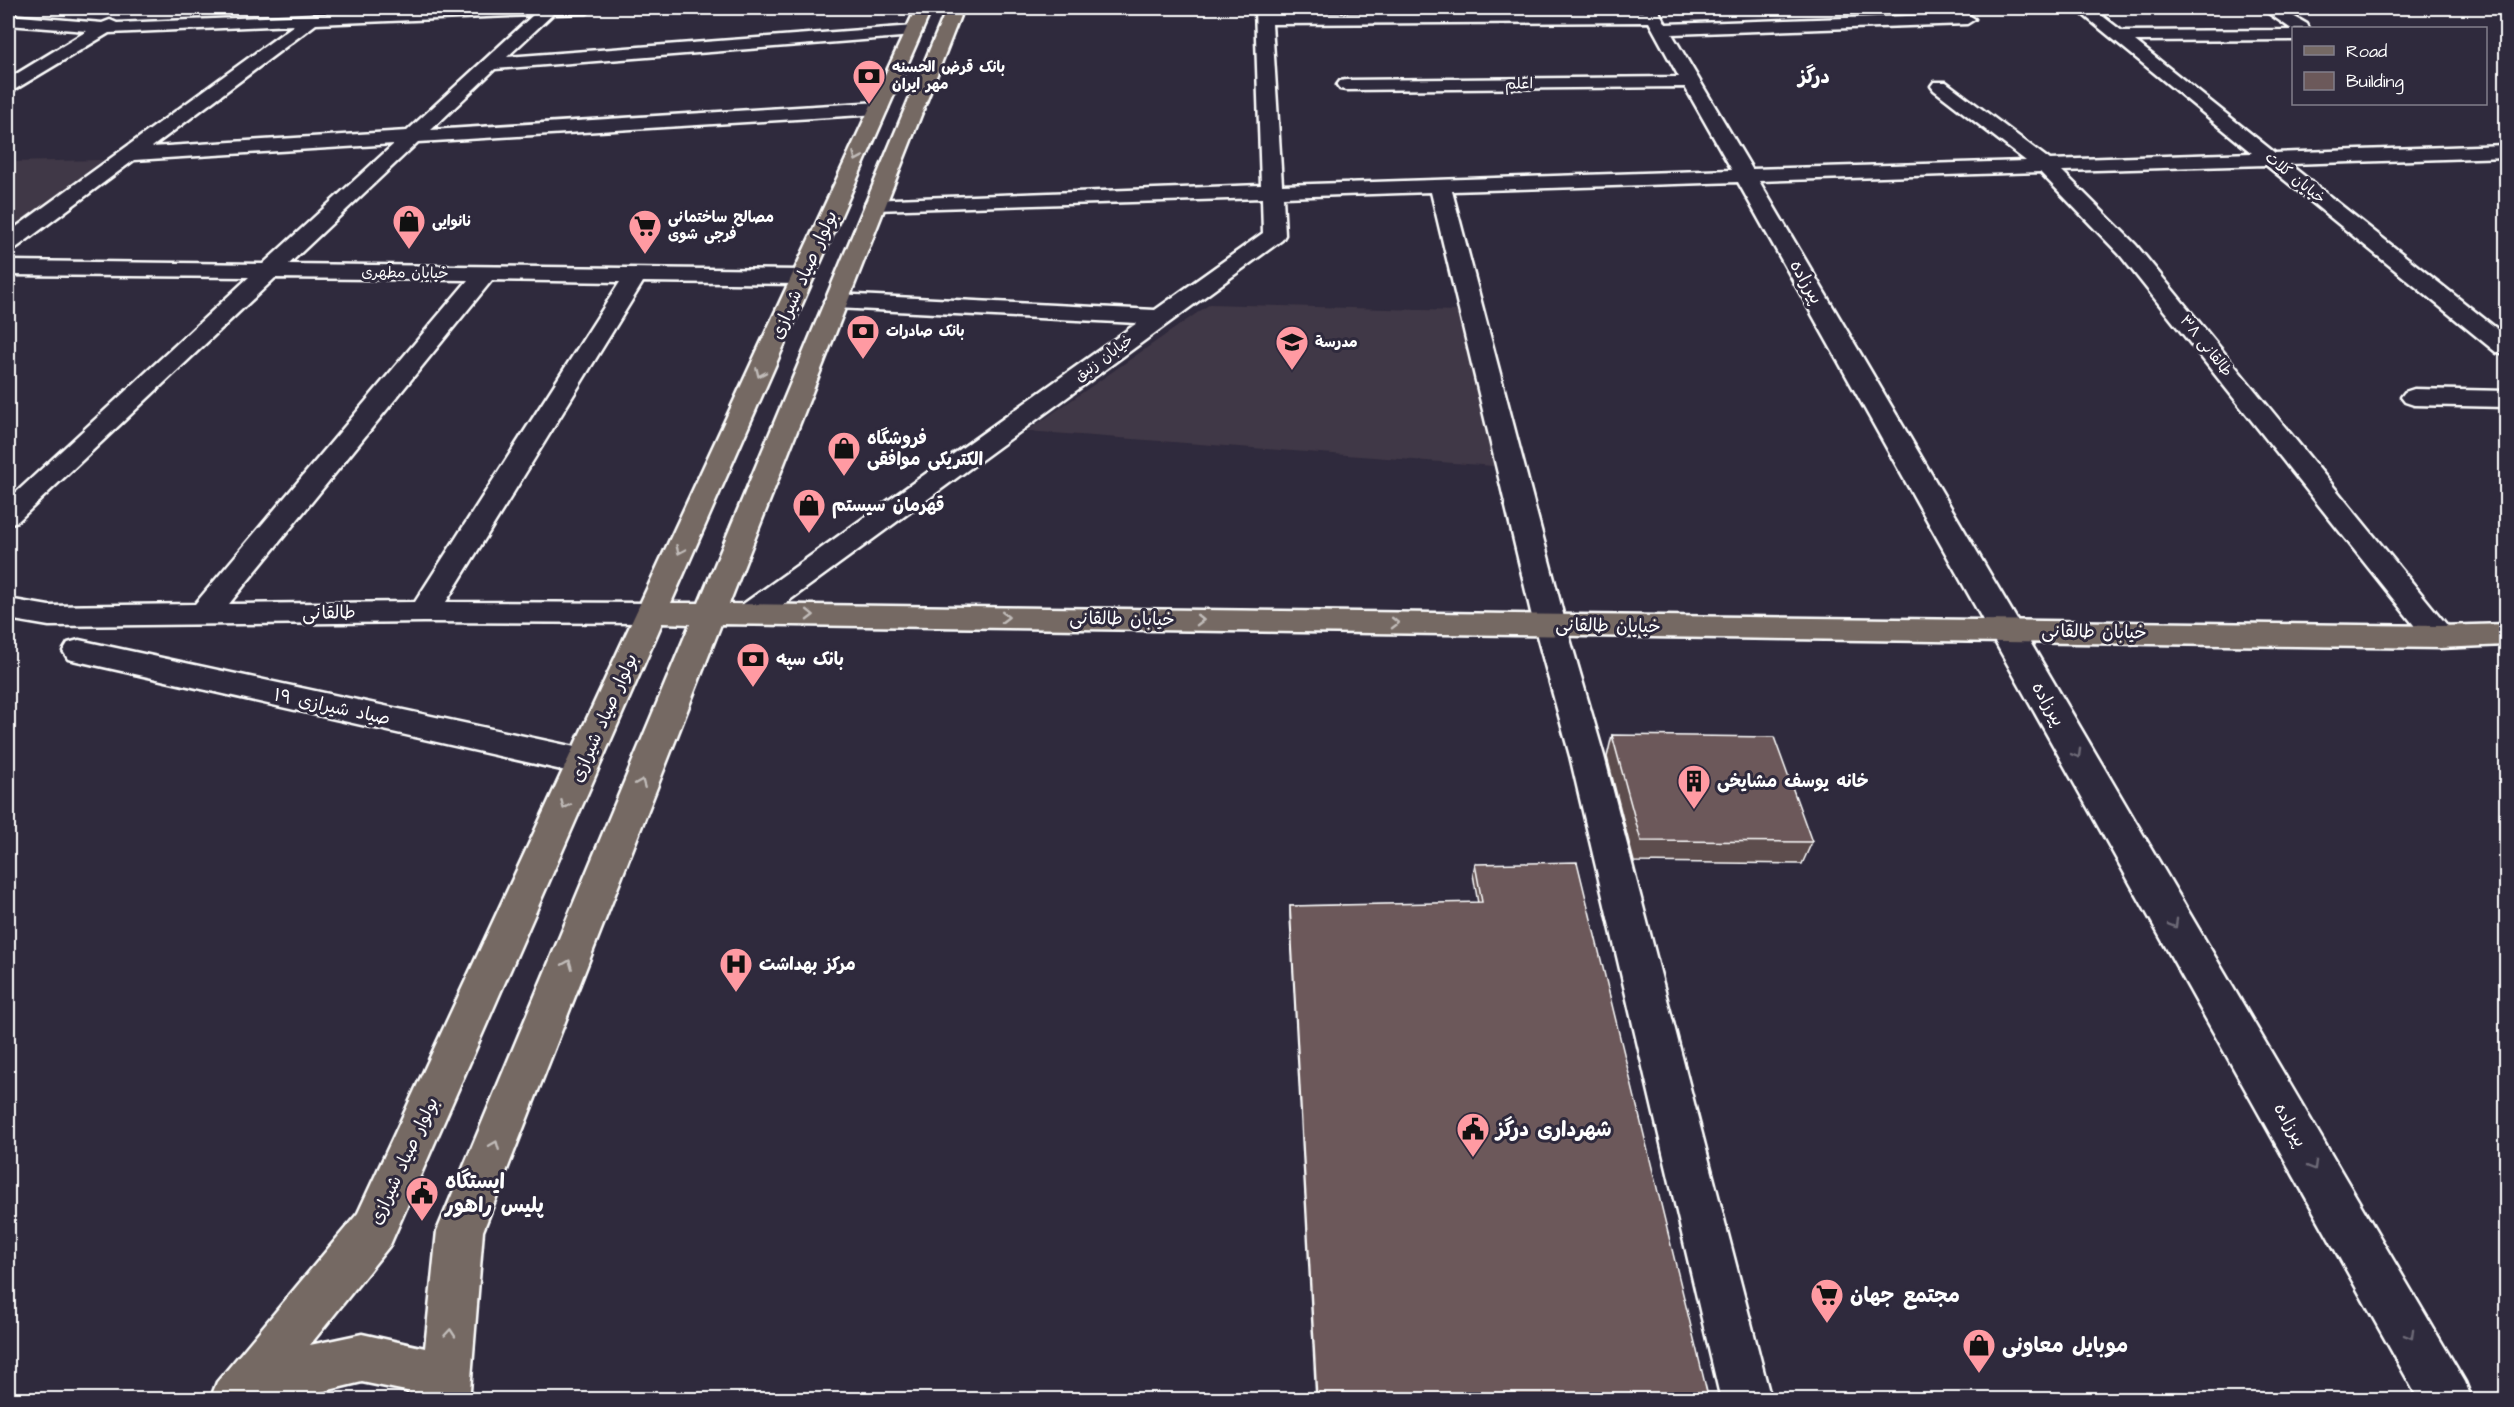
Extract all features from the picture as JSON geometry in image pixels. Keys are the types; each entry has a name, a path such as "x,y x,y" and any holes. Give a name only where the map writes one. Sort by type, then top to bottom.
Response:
{"main road":[{"name":"بولوار صیاد شیرازی","path":"446,1395 460,1231 955,8"},
{"name":"بولوار صیاد شیرازی","path":"235,1400 374,1229 919,19"},
{"name":"خیابان طالقانی","path":"651,613 2440,637 2506,636"},
{"path":"249,1400 295,1373 362,1358 417,1369 446,1395"}],"street":[{"path":"8,86 140,8"},
{"path":"8,243 328,8"},
{"path":"8,514 549,8"},
{"path":"8,20 106,28 587,8"},
{"name":"خیابان کلات","path":"2083,8 2506,348"},
{"path":"2269,8 2299,27"},
{"path":"1264,13 1655,18 1955,15"},
{"name":"خیابان زنبق","path":"750,614 1274,235 1264,13"},
{"name":"پیرزاده","path":"1655,18 2447,1400"},
{"path":"489,64 919,19"},
{"path":"2118,36 2292,35"},
{"name":"اعلم","path":"1346,86 1692,82"},
{"name":"طالقانی ۳۸","path":"1940,86 2044,165 2128,250 2440,637"},
{"path":"128,154 879,108"},
{"path":"875,204 2506,151"},
{"path":"1440,186 1550,625 1587,756 1746,1400"},
{"name":"خیابان مطهری","path":"8,268 803,277"},
{"path":"204,614 484,273"},
{"path":"424,612 636,275"},
{"path":"836,301 1161,317"},
{"path":"2414,396 2506,399"},
{"name":"طالقانی","path":"8,609 49,616 424,612 651,613"},
{"name":"صیاد شیرازی ۱۹","path":"79,651 585,762"}],"shaded area":[{"path":"103,160 8,231 8,162"},
{"name":"مدرسة","path":"1210,304 1457,311 1494,466 1027,431"}],"building":[{"name":"خانه یوسف مشایخی","path":"1612,735 1774,737 1812,842 1641,841"},
{"name":"شهرداری درگز","path":"1577,862 1709,1400 1317,1400 1290,906 1482,902 1475,864"}],"place":[{"name":"بانک قرض الحسنه مهر ایران","path":"869,105"},
{"name":"نانوایی","path":"409,250"},
{"name":"مصالح ساختمانی فرجی شوی","path":"645,255"},
{"name":"بانک صادرات","path":"863,360"},
{"name":"مدرسة","path":"1292,371"},
{"name":"فروشگاه الکتریکی موافقی","path":"844,477"},
{"name":"قهرمان سیستم","path":"809,534"},
{"name":"بانک سپه","path":"753,688"},
{"name":"خانه یوسف مشایخی","path":"1694,810"},
{"name":"مرکز بهداشت","path":"736,993"},
{"name":"شهرداری درگز","path":"1473,1158"},
{"name":"ایستگاه پلیس راهور","path":"422,1222"},
{"name":"مجتمع جهان","path":"1827,1324"},
{"name":"موبایل معاونی","path":"1979,1374"}],"district":[{"name":"درگز","path":"1814,77"}]}
